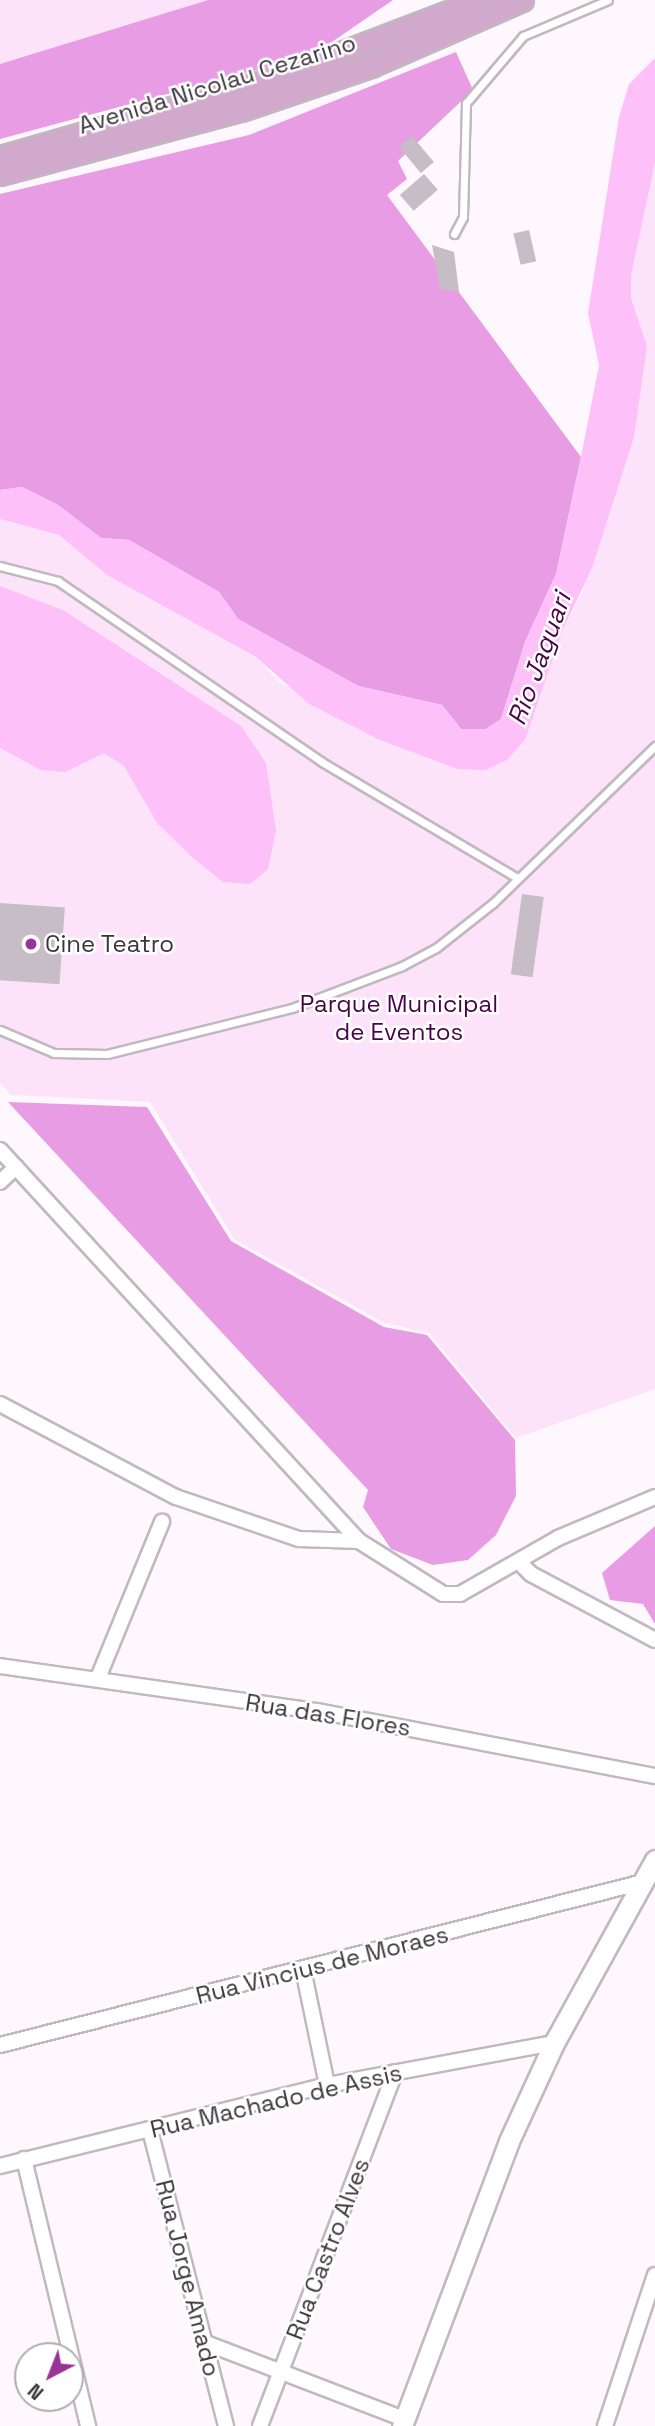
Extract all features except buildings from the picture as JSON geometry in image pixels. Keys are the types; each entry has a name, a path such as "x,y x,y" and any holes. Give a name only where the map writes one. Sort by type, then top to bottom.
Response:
{"main road":[{"name":"Avenida Nicolau Cezarino","path":"0,157 275,78 479,0"},
{"name":"Avenida Nicolau Cezarino","path":"0,174 253,106 371,65 522,0"}],"street":[{"path":"0,1150 359,1542 443,1594 460,1594 558,1538 655,1497"},
{"path":"0,1182 16,1167"},
{"path":"0,1404 176,1497 299,1539 359,1542"},
{"path":"98,1678 162,1522"},
{"path":"519,1562 531,1574 655,1640"},
{"name":"Rua das Flores","path":"0,1666 98,1678 317,1712 655,1776"},
{"path":"206,2343 403,2423 496,2171 554,2043 655,1860"},
{"name":"Rua Vincius de Moraes","path":"0,2045 643,1882"},
{"path":"303,1969 327,2085"},
{"name":"Rua Machado de Assis","path":"0,2165 327,2085 554,2043"},
{"name":"Rua Castro Alves","path":"260,2426 395,2072"},
{"name":"Rua Jorge Amado","path":"150,2130 226,2426"},
{"path":"24,2159 88,2426"},
{"path":"605,2426 655,2275"}],"lane":[{"path":"454,234 463,217 466,103 523,36 608,0"},
{"path":"0,566 58,581 322,762 517,878"},
{"path":"0,1030 54,1053 107,1054 292,1009 436,948 517,878 655,746"}],"green space":[{"path":"0,0 208,0 0,64"},
{"name":"Parque Municipal de Eventos","path":"655,163 655,1389 516,1438 429,1333 384,1323 234,1239 150,1102 11,1095 0,1083 0,519 59,535 107,575 256,657 280,683 486,770 507,760 525,740 562,632 582,593 647,346 631,298 631,276"}],"shaded area":[{"path":"208,0 393,0 313,55 0,139 0,64"},
{"path":"456,52 473,90 398,161 407,179 387,195 581,457 556,574 525,642 501,719 486,729 461,729 442,705 358,686 238,619 219,592 129,540 101,538 58,505 22,487 0,490 0,194 249,135"},
{"path":"8,1102 147,1107 231,1241 384,1327 427,1335 515,1440 516,1496 496,1535 468,1560 433,1565 391,1549 363,1507 368,1490"},
{"path":"655,1526 655,1624 643,1604 610,1600 602,1573"}],"water":[{"name":"Rio Jaguari","path":"655,58 655,163 631,276 631,298 647,346 634,437 592,568 562,632 525,740 507,760 486,770 458,769 380,740 309,704 256,657 107,575 59,535 0,519 0,490 22,487 58,505 101,538 129,540 219,592 238,619 358,686 442,705 461,729 486,729 501,719 525,642 556,574 581,457 599,365 588,313 619,117 629,84"},
{"path":"0,586 63,610 241,726 266,763 276,831 268,869 250,884 223,882 193,858 157,823 124,766 104,753 65,772 41,770 0,748"}],"place":[{"name":"Cine Teatro","path":"31,944"}]}
